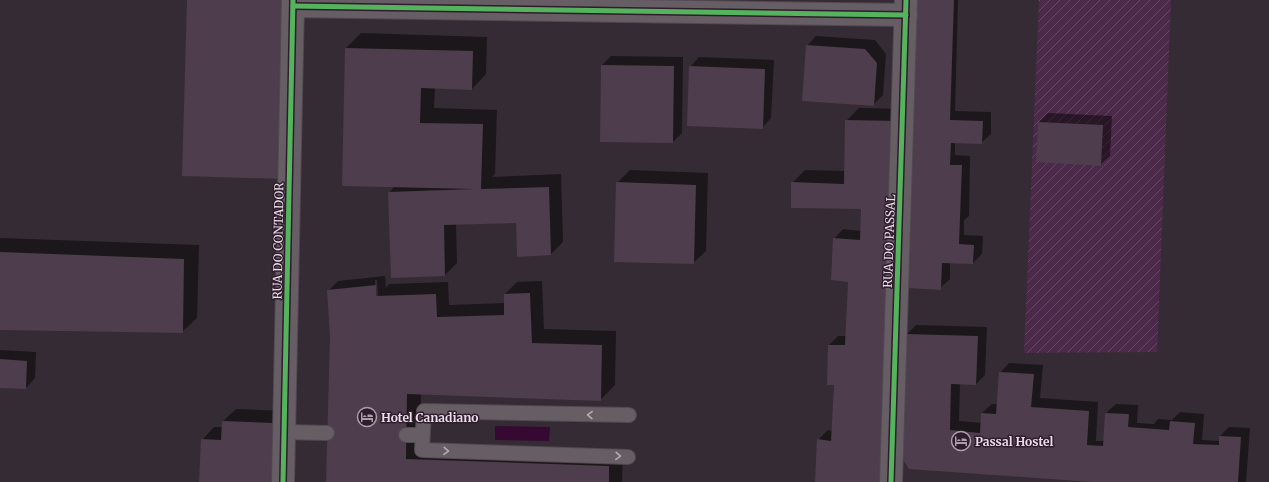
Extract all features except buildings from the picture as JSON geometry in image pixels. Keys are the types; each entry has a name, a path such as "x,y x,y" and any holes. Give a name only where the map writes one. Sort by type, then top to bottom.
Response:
{"street":[{"path":"293,3 906,7"},
{"name":"RUA DO CONTADOR","path":"282,482 293,3"},
{"name":"RUA DO PASSAL","path":"896,482 906,7"}],"lane":[{"path":"628,456 422,450 422,435 424,412 629,415"},
{"path":"284,432 327,433"},
{"path":"406,435 422,435"}],"shaded area":[{"path":"1039,0 1171,0 1157,352 1024,353"},
{"path":"495,426 550,427 549,441 495,440"}],"cycle path":[{"path":"283,482 293,0"},
{"path":"891,482 906,0"},
{"path":"293,6 906,15"}],"place":[{"name":"Hotel Canadiano","path":"367,417"},
{"name":"Passal Hostel","path":"961,441"}]}
